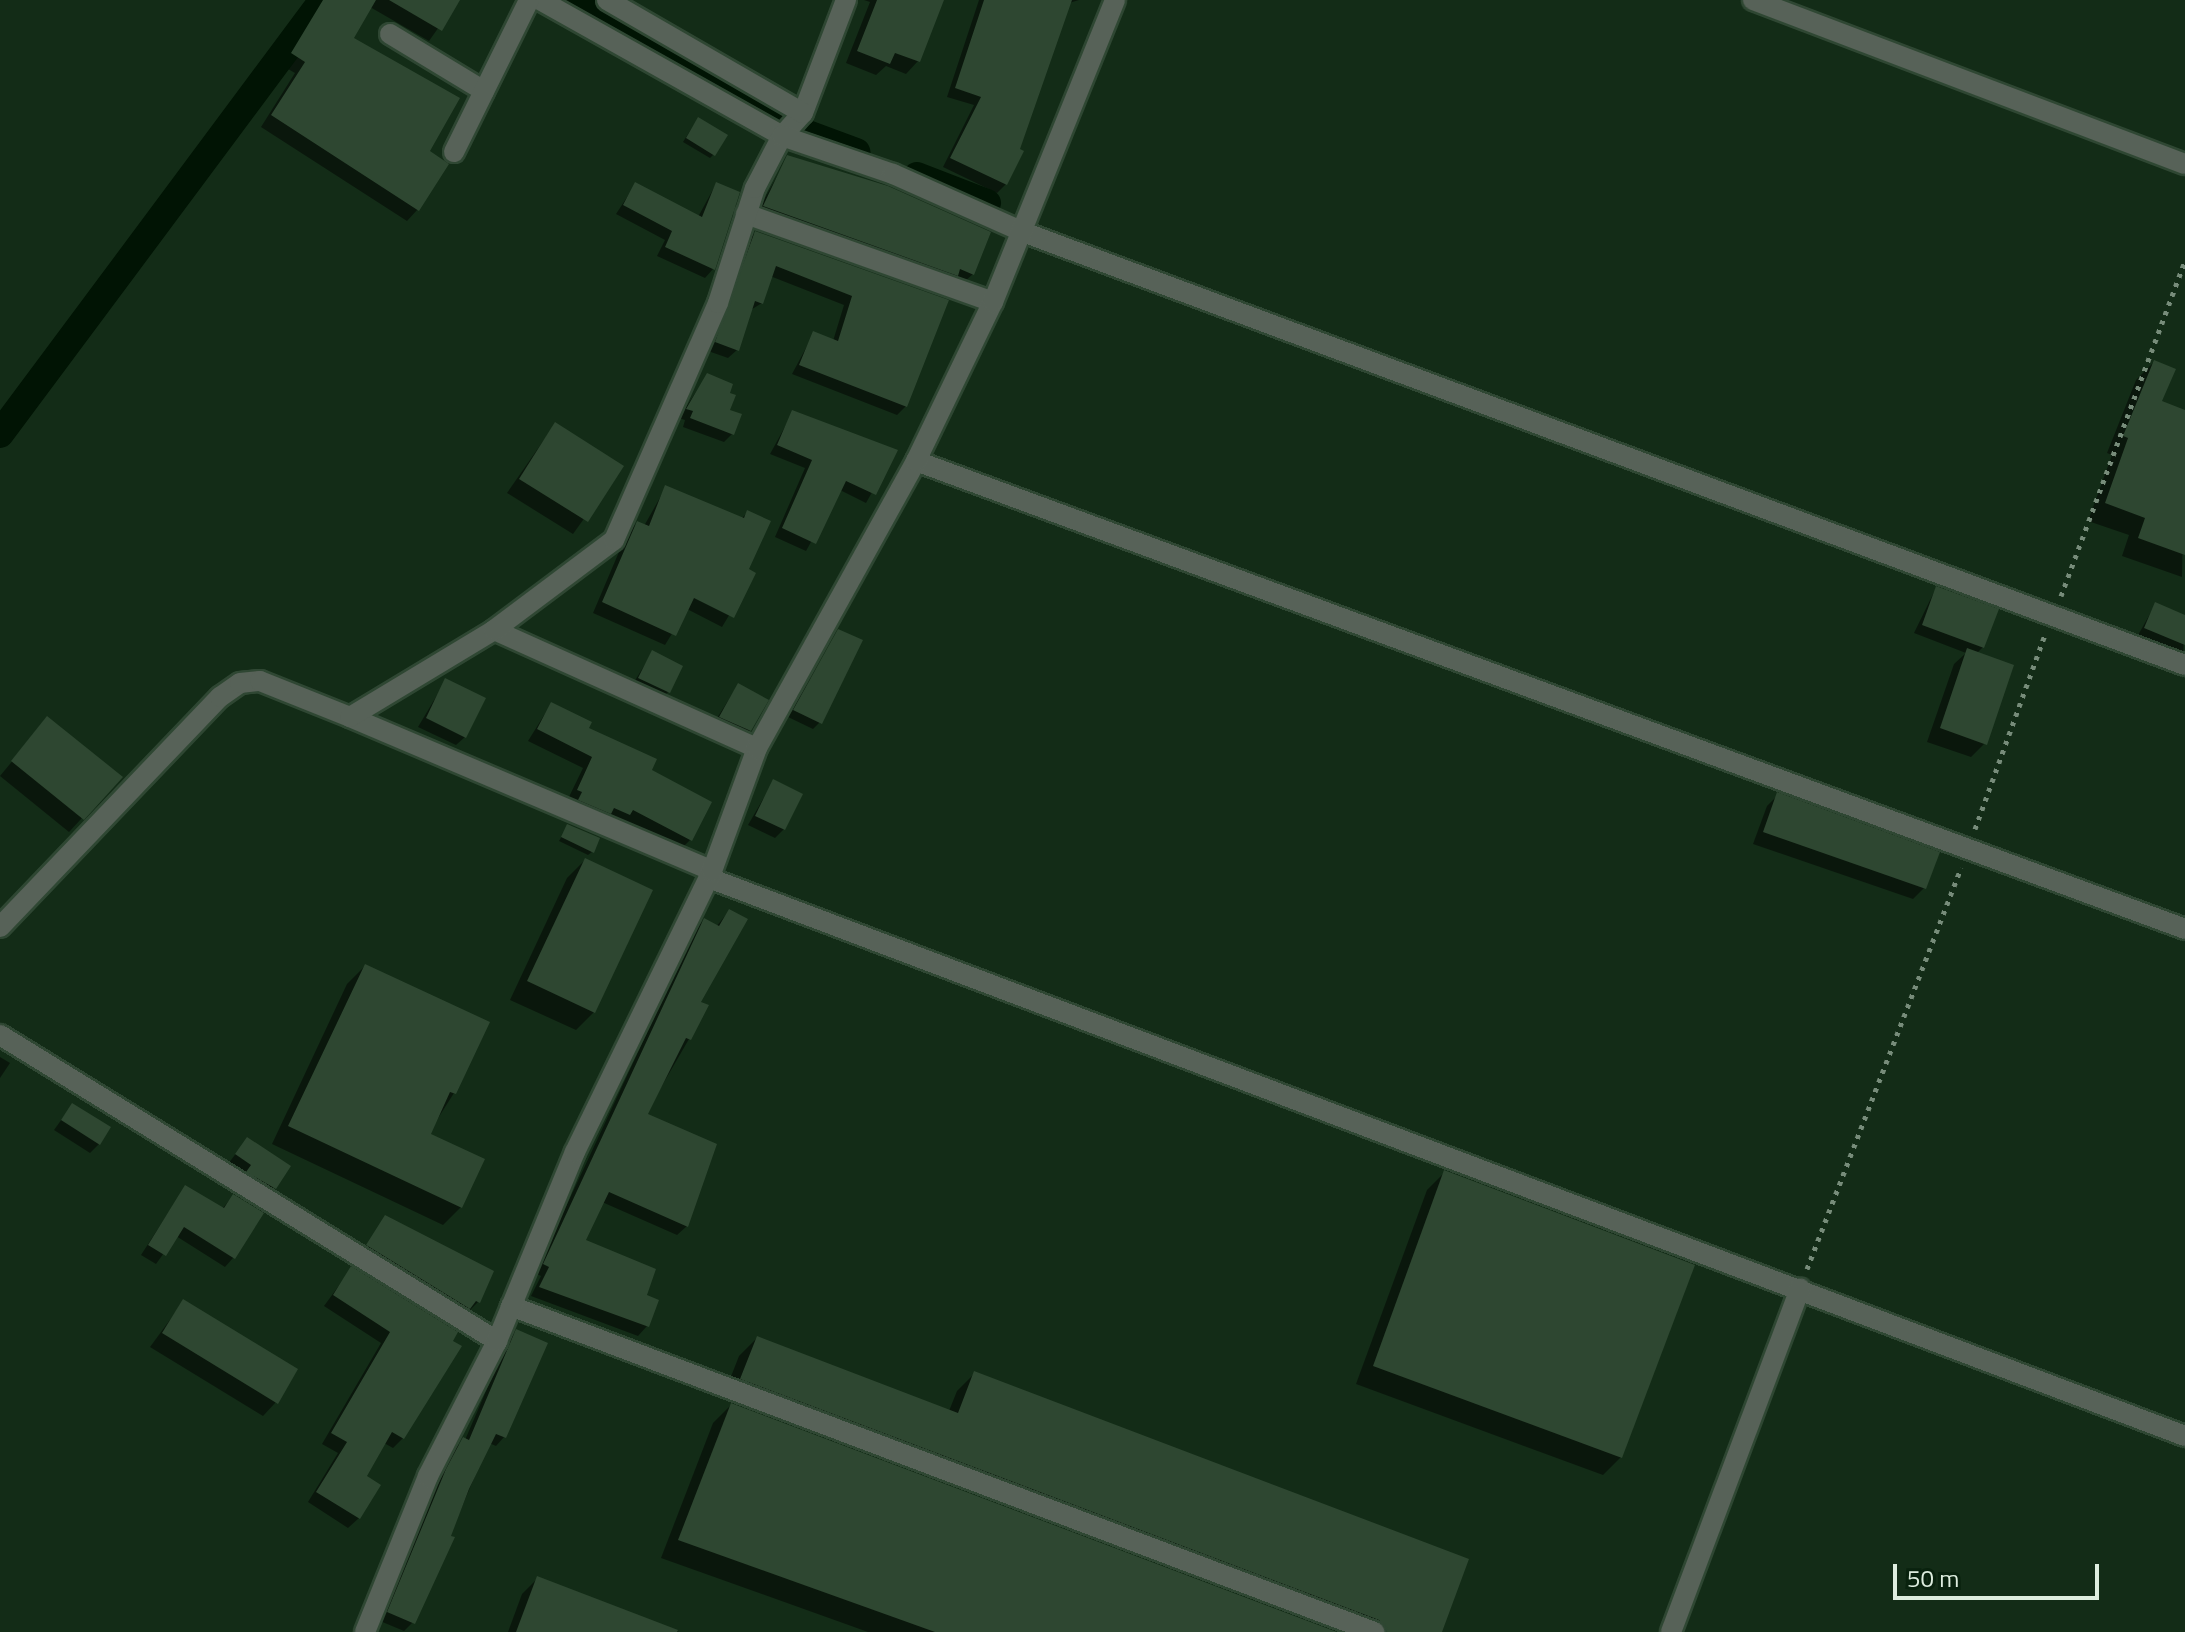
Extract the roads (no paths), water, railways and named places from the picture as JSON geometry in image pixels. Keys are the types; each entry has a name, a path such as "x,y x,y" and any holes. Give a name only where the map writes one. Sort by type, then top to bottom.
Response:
{"street":[{"path":"454,152 529,0"},
{"path":"540,0 782,136 893,174 1023,232 2050,623 2185,665"},
{"path":"607,0 803,113"},
{"path":"350,717 494,630 614,540 718,303 746,214 782,136 803,113 846,0"},
{"path":"365,1632 428,1476 497,1341 575,1152 710,875 757,748 916,461 993,302 1115,0"},
{"path":"1753,0 2185,164"},
{"path":"390,34 484,91"},
{"path":"746,214 993,302"},
{"path":"916,461 1969,846 2185,929"},
{"path":"494,630 757,748"},
{"path":"0,927 220,697 240,683 260,681 350,717 710,875 2185,1436"},
{"path":"0,1035 497,1341"},
{"path":"1671,1632 1800,1288"},
{"path":"511,1306 1374,1632"}],"waterway":[{"path":"0,434 323,0"},
{"path":"567,0 789,127 856,152"},
{"path":"917,176 987,203"}]}
